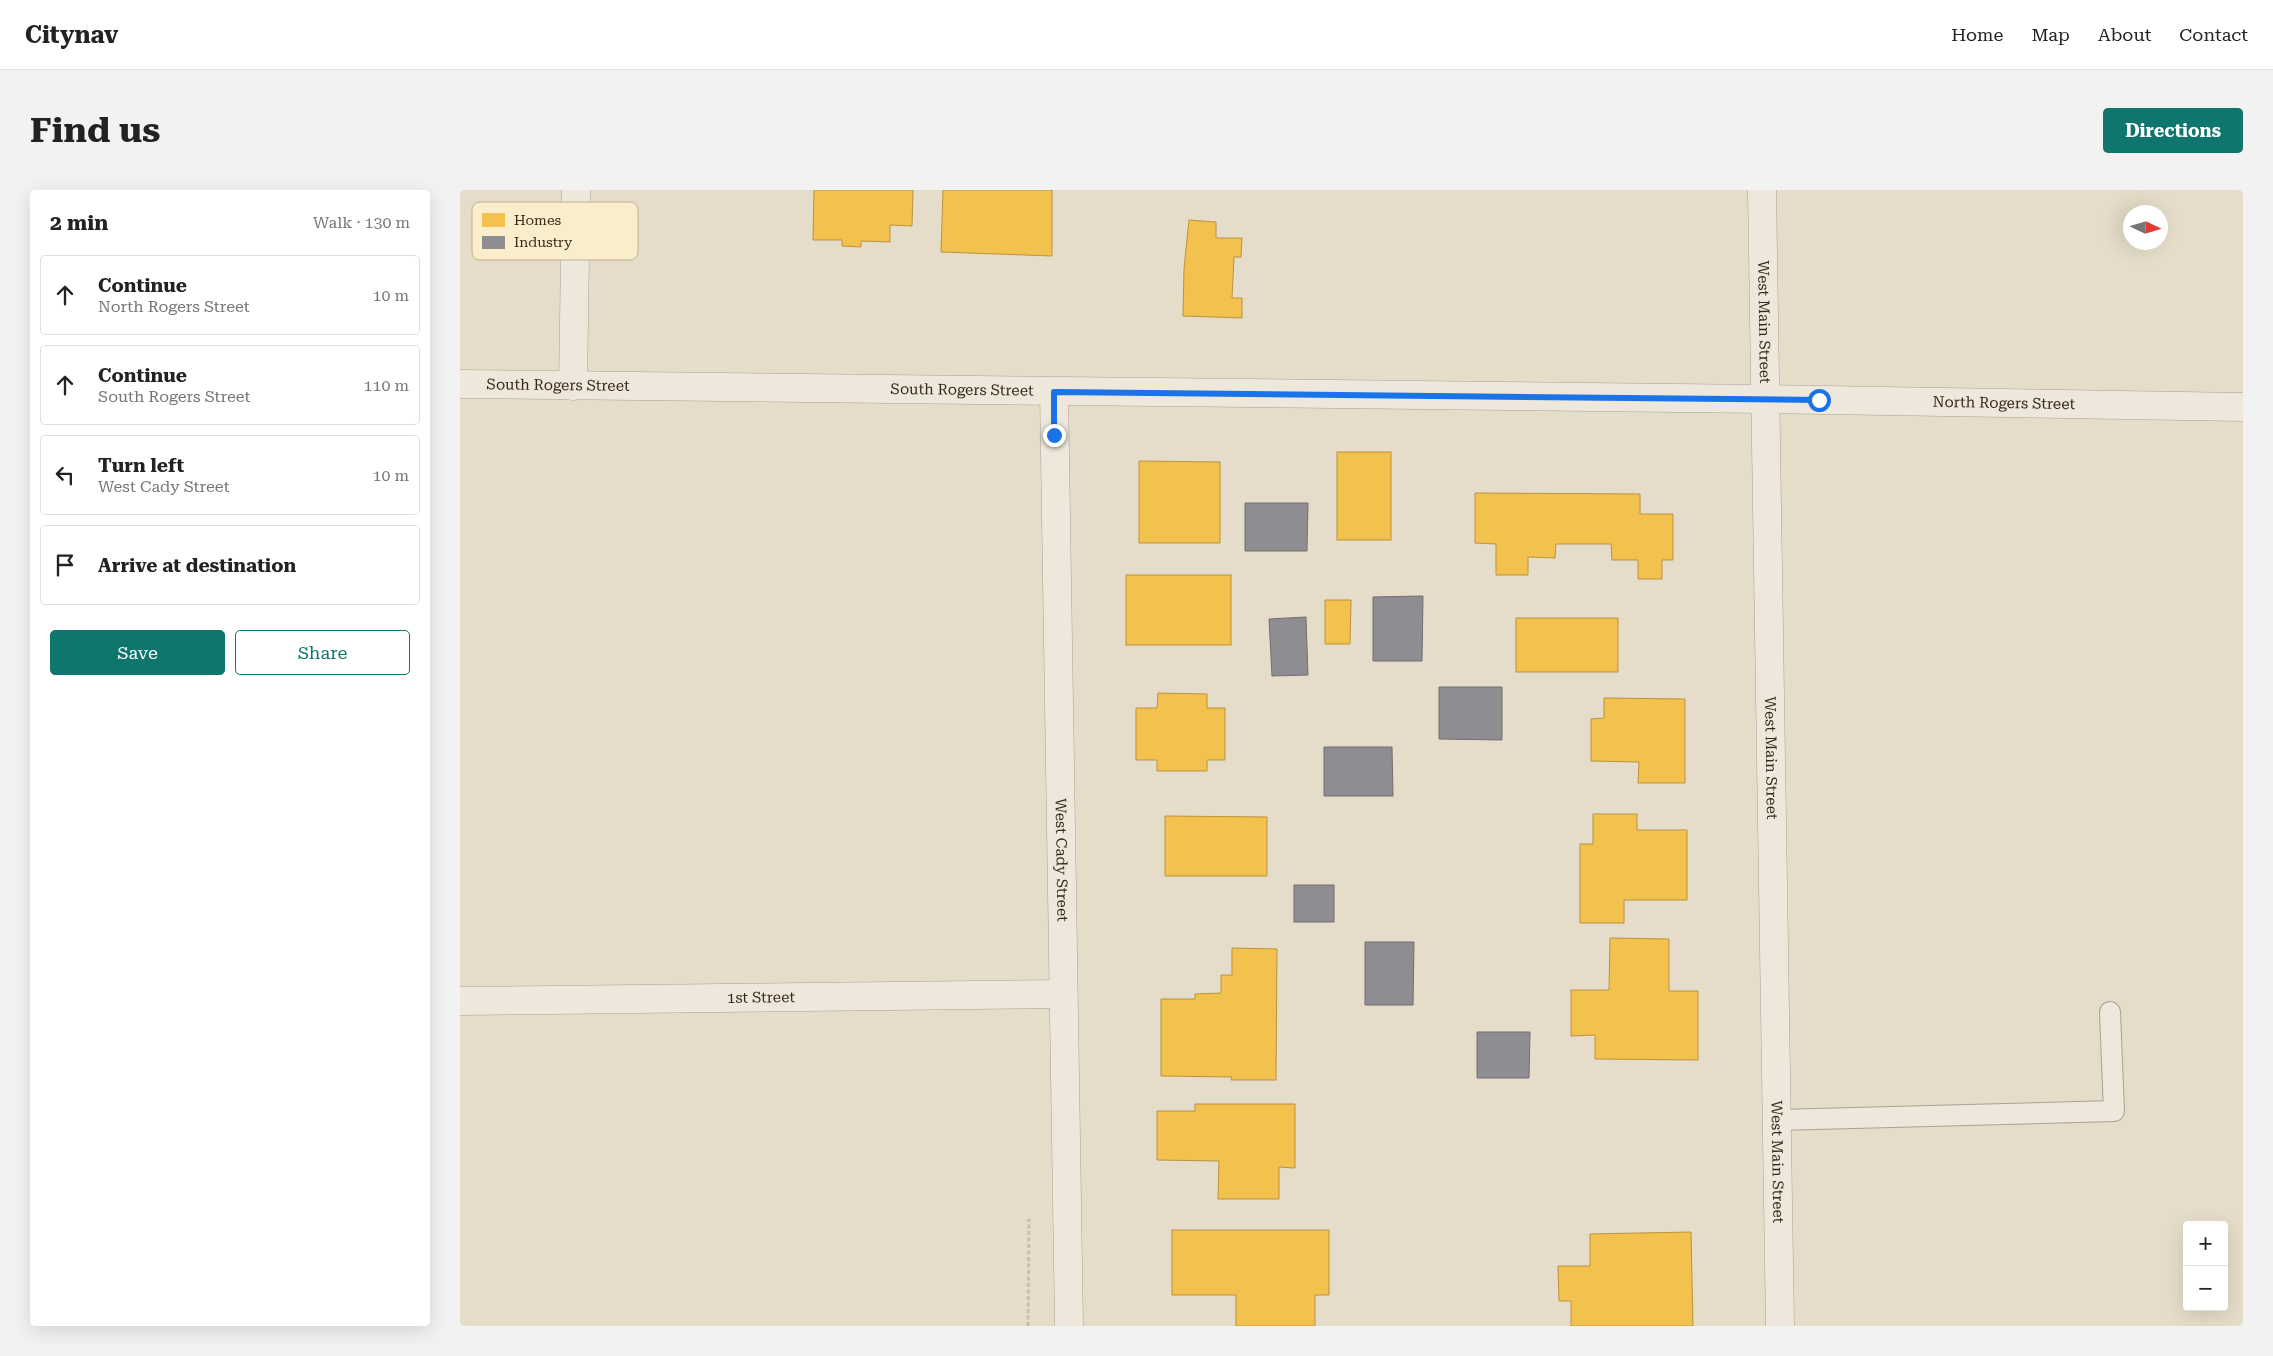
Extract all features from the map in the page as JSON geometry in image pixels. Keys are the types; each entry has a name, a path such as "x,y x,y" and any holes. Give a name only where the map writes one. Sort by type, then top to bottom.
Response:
{"street":[{"name":"West Main Street","path":"1762,190 1780,1326"},
{"path":"573,386 575,260"},
{"name":"South Rogers Street","path":"460,384 1764,399"},
{"name":"West Cady Street","path":"1054,392 1062,994 1069,1326"},
{"name":"North Rogers Street","path":"1764,399 2243,408"},
{"name":"1st Street","path":"460,1001 1062,994"}],"lane":[{"path":"1777,1120 2114,1111 2110,1012"}],"building: Homes":[{"path":"814,190 913,190 912,226 890,225 890,242 861,241 861,247 842,246 842,240 813,240"},
{"path":"943,190 1052,190 1052,256 941,252"},
{"path":"1189,220 1216,222 1216,238 1242,238 1241,257 1234,257 1232,298 1242,298 1242,318 1183,316 1184,269"},
{"path":"1337,452 1391,452 1391,540 1337,540"},
{"path":"1139,461 1220,462 1220,543 1139,543"},
{"path":"1475,493 1640,494 1640,514 1673,514 1673,560 1662,560 1662,579 1638,579 1638,560 1612,560 1611,544 1556,544 1555,558 1528,557 1528,575 1496,575 1496,544 1475,543"},
{"path":"1126,575 1231,575 1231,645 1126,645"},
{"path":"1325,600 1351,600 1350,644 1325,644"},
{"path":"1516,618 1618,618 1618,672 1516,672"},
{"path":"1158,693 1207,694 1207,708 1225,708 1225,760 1207,760 1207,771 1157,771 1157,760 1136,760 1136,708 1157,708"},
{"path":"1604,698 1685,699 1685,783 1638,783 1639,762 1591,761 1591,719 1604,718"},
{"path":"1593,814 1637,814 1637,830 1687,830 1687,900 1624,900 1624,923 1580,923 1580,844 1593,844"},
{"path":"1165,816 1267,817 1267,876 1165,876"},
{"path":"1610,938 1669,939 1669,991 1698,991 1698,1060 1595,1059 1595,1035 1571,1036 1571,990 1609,990"},
{"path":"1232,948 1277,949 1276,1080 1231,1080 1232,1077 1161,1076 1161,999 1195,999 1195,994 1221,993 1221,975 1232,975"},
{"path":"1195,1104 1295,1104 1295,1168 1279,1167 1279,1199 1218,1199 1219,1161 1157,1160 1157,1111 1195,1111"},
{"path":"1172,1230 1329,1230 1329,1295 1315,1295 1315,1326 1236,1326 1236,1295 1172,1295"},
{"path":"1691,1232 1693,1326 1571,1326 1571,1301 1559,1301 1558,1266 1590,1266 1590,1234"}],"building: Industry":[{"path":"1245,503 1308,503 1307,551 1245,551"},
{"path":"1423,596 1422,661 1373,661 1373,597"},
{"path":"1306,617 1308,675 1272,676 1269,619"},
{"path":"1439,687 1502,687 1502,740 1439,739"},
{"path":"1324,747 1392,747 1393,796 1324,796"},
{"path":"1294,885 1334,885 1334,922 1294,922"},
{"path":"1365,942 1414,942 1413,1005 1365,1005"},
{"path":"1477,1032 1530,1032 1529,1078 1477,1078"}],"route":[{"path":"1054,435 1054,392 1819,400"}]}
